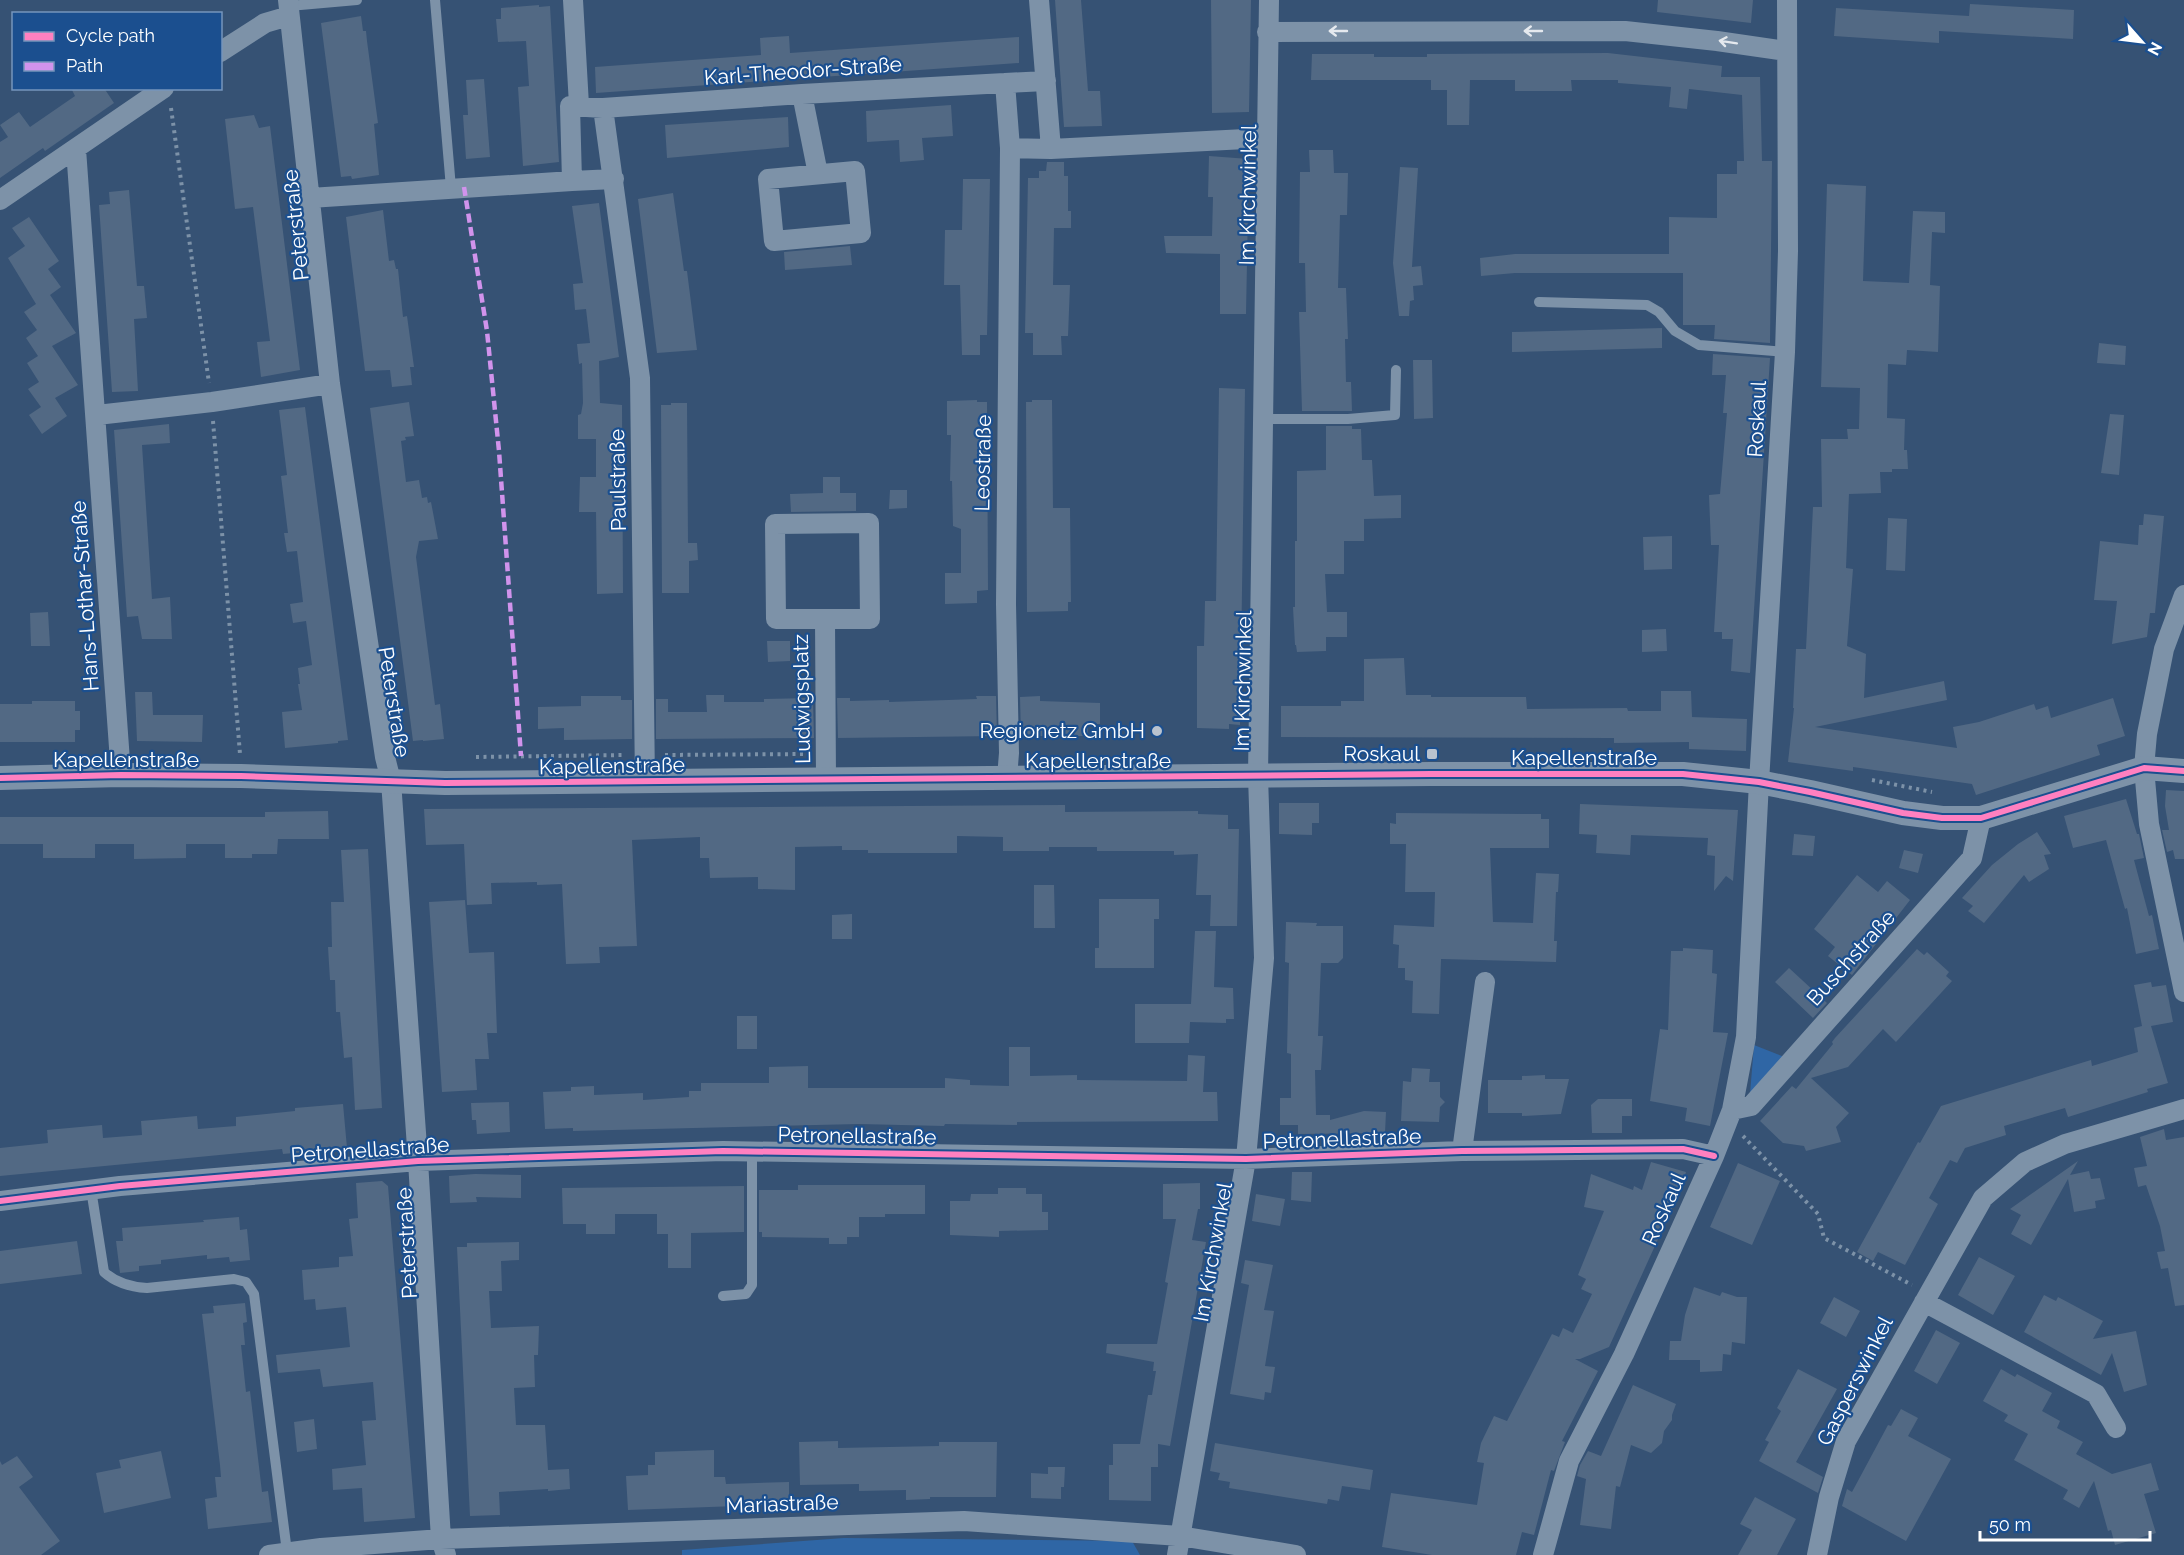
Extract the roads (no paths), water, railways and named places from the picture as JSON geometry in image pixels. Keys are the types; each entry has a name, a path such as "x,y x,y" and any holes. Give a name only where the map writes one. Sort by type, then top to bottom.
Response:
{"street":[{"path":"573,0 579,105"},
{"path":"1039,0 1051,148"},
{"name":"Im Kirchwinkel","path":"1179,1545 1246,1159 1264,958 1258,776 1269,0"},
{"name":"Roskaul","path":"1543,1555 1569,1461 1624,1354 1714,1156 1730,1115 1746,1038 1785,352 1788,251 1787,0"},
{"path":"222,51 289,7"},
{"name":"Peterstraße","path":"289,7 330,384 383,745 391,781 444,1547"},
{"path":"1267,32 1625,31 1717,40 1786,51"},
{"path":"1005,83 1046,81"},
{"name":"Karl-Theodor-Straße","path":"603,108 1005,83"},
{"name":"Leostraße","path":"1005,83 1010,148 1006,604 1009,753 1007,778"},
{"path":"0,200 76,149 167,94"},
{"path":"802,94 818,174"},
{"path":"572,181 570,106 603,108"},
{"name":"Paulstraße","path":"603,108 640,378 645,783"},
{"path":"1010,148 1266,138"},
{"name":"Hans-Lothar-Straße","path":"76,149 97,415 121,775"},
{"path":"855,171 861,233 774,241 768,179 818,174 855,171"},
{"path":"310,198 614,179"},
{"path":"97,415 212,402 330,384"},
{"name":"Ludwigsplatz","path":"869,523 870,619 825,619 776,619 775,524 869,523"},
{"path":"2184,595 2164,649 2147,734 2144,768 2149,824 2184,992"},
{"name":"Ludwigsplatz","path":"825,619 826,779"},
{"name":"Kapellenstraße","path":"0,778 121,775 241,776 445,783 645,783 826,779 1683,774 1759,782 1903,813 1942,818 1981,818 2144,768 2184,771"},
{"name":"Buschstraße","path":"1730,1115 1751,1106 1971,858 1981,818"},
{"path":"1462,1150 1485,982"},
{"name":"Gasperswinkel","path":"1817,1555 1829,1497 1846,1441 1983,1198 2025,1162 2065,1144 2184,1109"},
{"name":"Petronellastraße","path":"0,1201 91,1190 418,1161 752,1151 1246,1159 1462,1150 1683,1149 1714,1156"},
{"path":"1927,1298 2096,1394 2116,1428"},
{"name":"Mariastraße","path":"278,1554 321,1548 444,1547 964,1521 1179,1545 1296,1555"}],"lane":[{"path":"289,7 357,0"},
{"path":"435,0 451,188"},
{"path":"1539,302 1647,305 1659,312 1675,331 1700,345 1785,352"},
{"path":"1263,419 1348,419 1395,415 1396,370"},
{"path":"723,1296 746,1294 752,1286 752,1151"},
{"path":"91,1190 104,1272 110,1278 133,1287 147,1288 234,1279 246,1282 254,1294 278,1554"}],"place":[{"name":"Regionetz GmbH","path":"1157,731"},
{"name":"Roskaul","path":"1432,754"}]}
